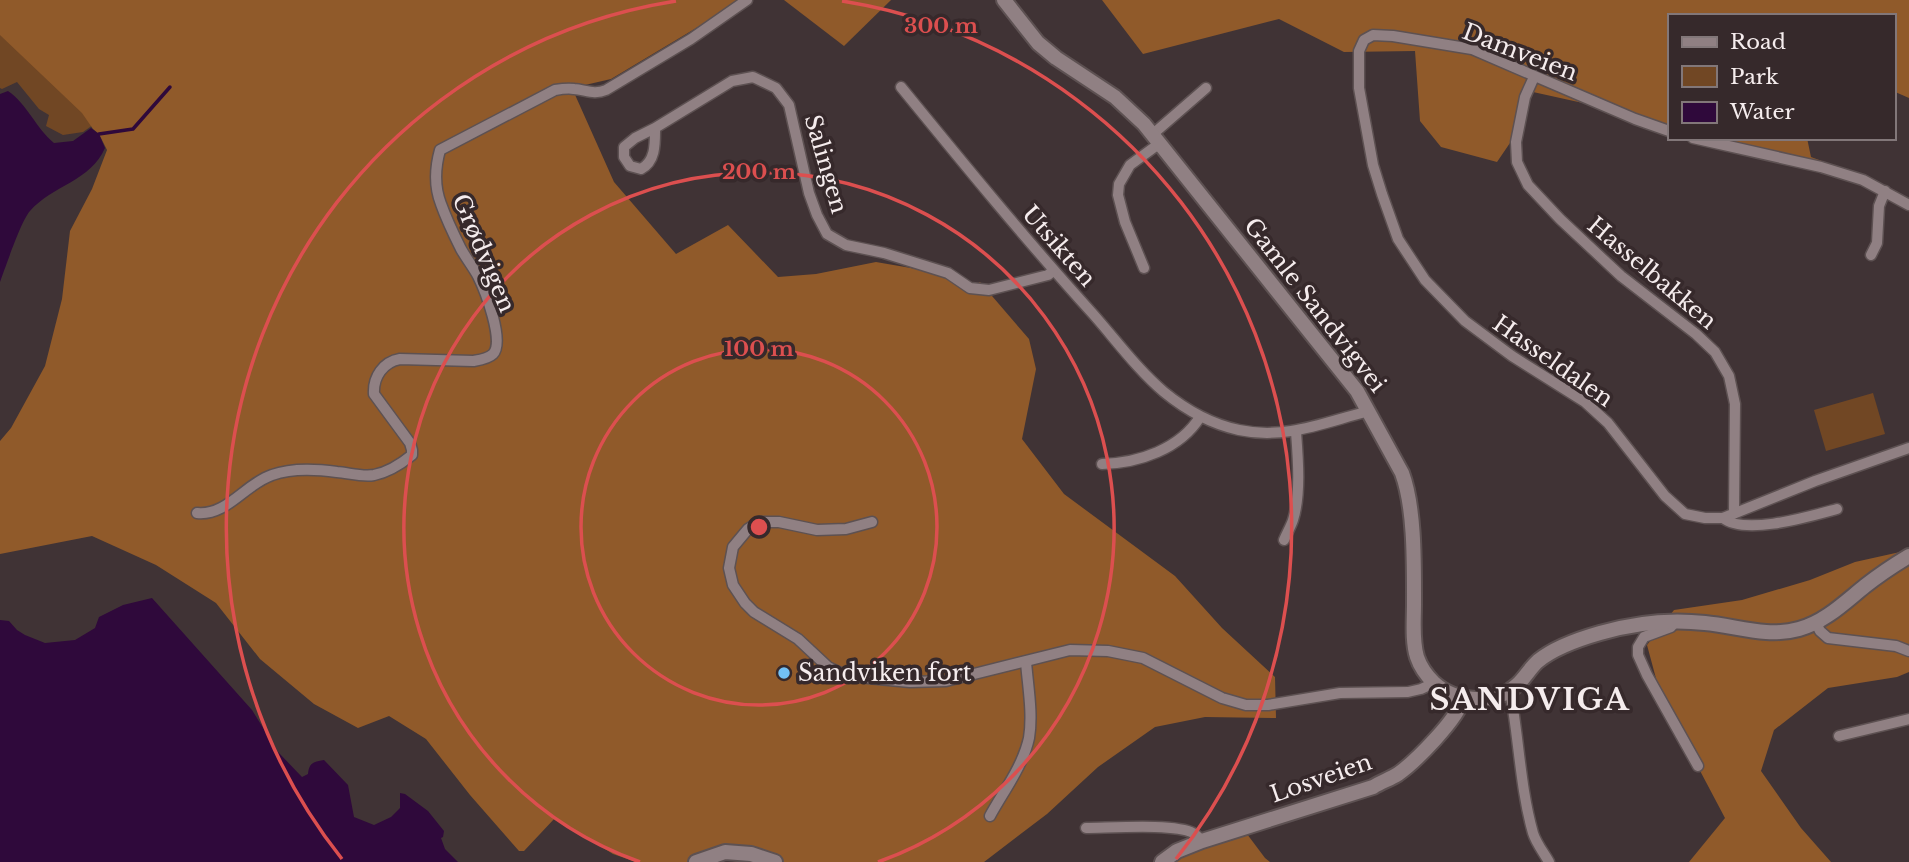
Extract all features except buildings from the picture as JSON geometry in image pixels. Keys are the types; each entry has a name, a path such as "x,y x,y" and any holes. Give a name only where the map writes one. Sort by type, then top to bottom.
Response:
{"street":[{"name":"Grødvigen","path":"197,513 215,512 272,475 307,470 376,475 402,463 412,454 410,443 374,394 377,375 391,361 400,359 484,359 495,351 497,340 494,319 478,277 460,247 440,202 435,175 440,150 555,90 606,90 691,39 747,0"},
{"name":"Gamle Sandvigvei","path":"1004,0 1038,43 1130,110 1357,391 1402,473 1410,500 1416,655 1434,682 1462,698"},
{"name":"Damveien","path":"1359,51 1364,40 1373,35 1417,38 1472,49 1634,119 1668,131"},
{"name":"Hasseldalen","path":"1359,51 1360,88 1373,165 1398,239 1425,280 1465,321 1512,356 1584,402 1608,423 1665,496 1685,514 1723,518 1909,447"},
{"name":"Salingen","path":"656,128 732,81 753,77 776,88 789,104 809,193 827,234 846,245 884,253 948,273 970,288 989,290 1048,275 1053,271"},
{"name":"Hasselbakken","path":"1534,77 1525,97 1516,142 1517,162 1528,185 1621,276 1715,352 1729,376 1735,404 1734,513"},
{"name":"Utsikten","path":"901,87 1053,271 1146,375 1200,417 1240,430 1269,433 1296,432 1369,411"},
{"path":"1144,268 1125,222 1118,195 1119,184 1130,165 1206,88"},
{"path":"1702,140 1821,167 1863,180 1909,205"},
{"path":"1871,255 1877,243 1879,206 1885,191"},
{"path":"1102,464 1121,464 1164,449 1181,440 1200,417"},
{"path":"1284,540 1293,520 1296,504 1296,432"},
{"path":"1723,518 1729,523 1756,525 1795,520 1837,509"},
{"path":"872,522 846,529 817,530 779,522 759,522 748,529 733,547 729,568 733,585 754,612 799,639 828,667 847,676 909,682 946,681 1070,650 1108,651 1143,658 1222,698 1246,705 1268,705 1340,693 1408,692 1434,682"},
{"path":"1462,698 1489,698 1510,691 1537,662 1566,645 1634,625 1675,621 1771,633 1799,629 1816,623 1909,556"},
{"path":"1675,621 1671,627 1644,637 1638,648 1638,655 1698,766"},
{"path":"1816,623 1828,638 1896,646 1909,651"},
{"path":"990,816 1024,755 1029,737 1026,662"},
{"path":"1510,691 1520,764 1534,835 1549,862"},
{"name":"Losveien","path":"1162,862 1177,851 1202,841 1373,787 1397,774 1414,761 1452,719 1461,706 1462,698"},
{"path":"1839,736 1909,719"},
{"path":"1086,828 1148,827 1185,830 1196,834 1202,841"},
{"path":"696,862 725,852 751,854 775,862"}],"green space":[{"path":"0,0 100,120 83,132 63,135 46,126 49,115 39,109 17,82 0,88"},
{"path":"1873,393 1885,434 1826,451 1814,410"}],"shaded area":[{"path":"0,0 743,0 611,79 572,88 614,182 676,254 728,225 778,277 816,274 876,262 940,273 969,289 980,282 1029,339 1036,369 1022,439 1064,494 1175,576 1222,628 1275,677 1276,718 1205,717 1155,727 1098,767 1047,814 984,862 739,862 720,859 716,862 636,862 613,854 555,818 524,851 519,851 426,739 389,716 358,728 314,704 260,659 216,603 156,565 92,536 0,554 0,441 11,428 45,366 62,299 70,231 92,189 107,150 99,134 82,113 0,35"},
{"path":"784,0 891,0 844,46"},
{"path":"1102,0 1909,0 1909,98 1895,92 1895,14 1668,14 1668,131 1601,107 1533,92 1512,140 1497,162 1441,147 1420,121 1415,51 1344,52 1279,19 1143,54"},
{"path":"1706,140 1807,140 1811,157 1838,167 1837,169"},
{"path":"1909,550 1909,672 1897,677 1828,688 1774,730 1761,771 1801,828 1831,862 1689,862 1725,818 1661,697 1647,645 1674,610 1742,600 1810,580 1855,562"},
{"path":"1216,834 1247,834 1270,862 1167,862"}],"water":[{"path":"8,91 21,102 54,143 73,141 91,128 99,134 105,148 91,168 39,202 26,216 0,282 0,94"},
{"path":"152,598 252,710 278,752 302,777 308,774 312,764 324,760 348,785 354,817 374,825 391,817 400,808 400,793 405,794 428,811 444,831 441,838 445,849 458,862 0,862 0,620 9,621 25,635 45,643 75,640 95,628 99,617 123,605"}],"waterway":[{"path":"99,134 133,129 170,87"}],"place":[{"name":"Sandviken fort","path":"784,673"}],"district":[{"name":"SANDVIGA","path":"1530,700"}]}
